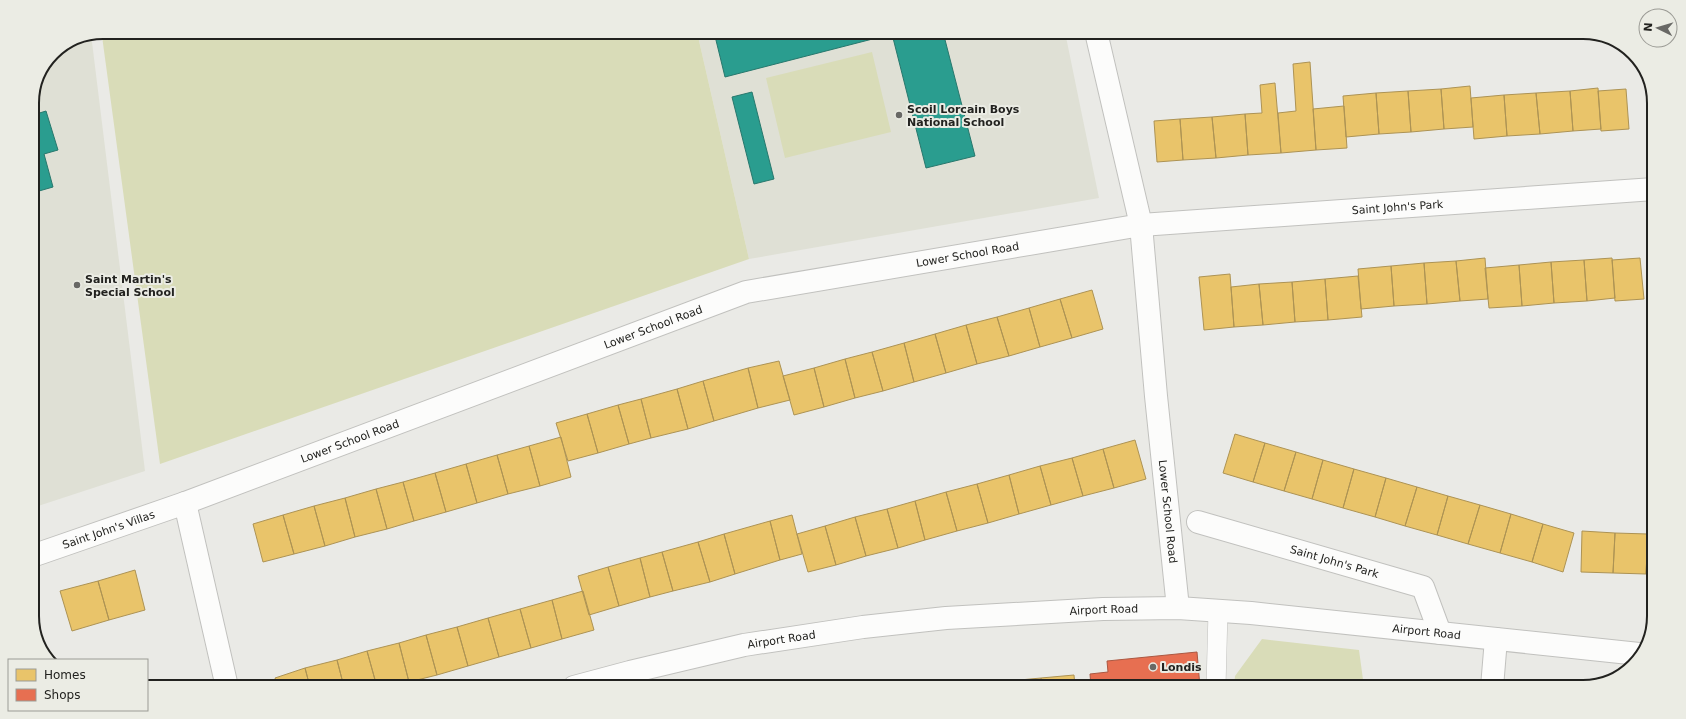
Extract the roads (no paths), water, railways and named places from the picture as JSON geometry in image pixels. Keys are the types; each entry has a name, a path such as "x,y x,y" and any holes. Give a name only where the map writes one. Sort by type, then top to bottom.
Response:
{"street":[{"name":"Lower School Road","path":"1098,39 1141,224 1156,396 1178,608"},
{"name":"Saint John's Park","path":"1141,224 1647,189"},
{"name":"Lower School Road","path":"185,502 746,292 1141,224"},
{"name":"Saint John's Villas","path":"39,554 185,502"},
{"path":"185,502 225,680"},
{"name":"Saint John's Park","path":"1198,522 1423,587 1440,633"},
{"name":"Airport Road","path":"600,680 744,645 863,627 946,618 1103,609 1178,608 1251,613 1635,654"},
{"path":"1493,680 1496,639"}],"lane":[{"path":"1216,680 1218,611"}],"place":[{"name":"Scoil Lorcain Boys National School","path":"899,115"},
{"name":"Saint Martin's Special School","path":"77,285"},
{"name":"Londis","path":"1153,667"}]}
